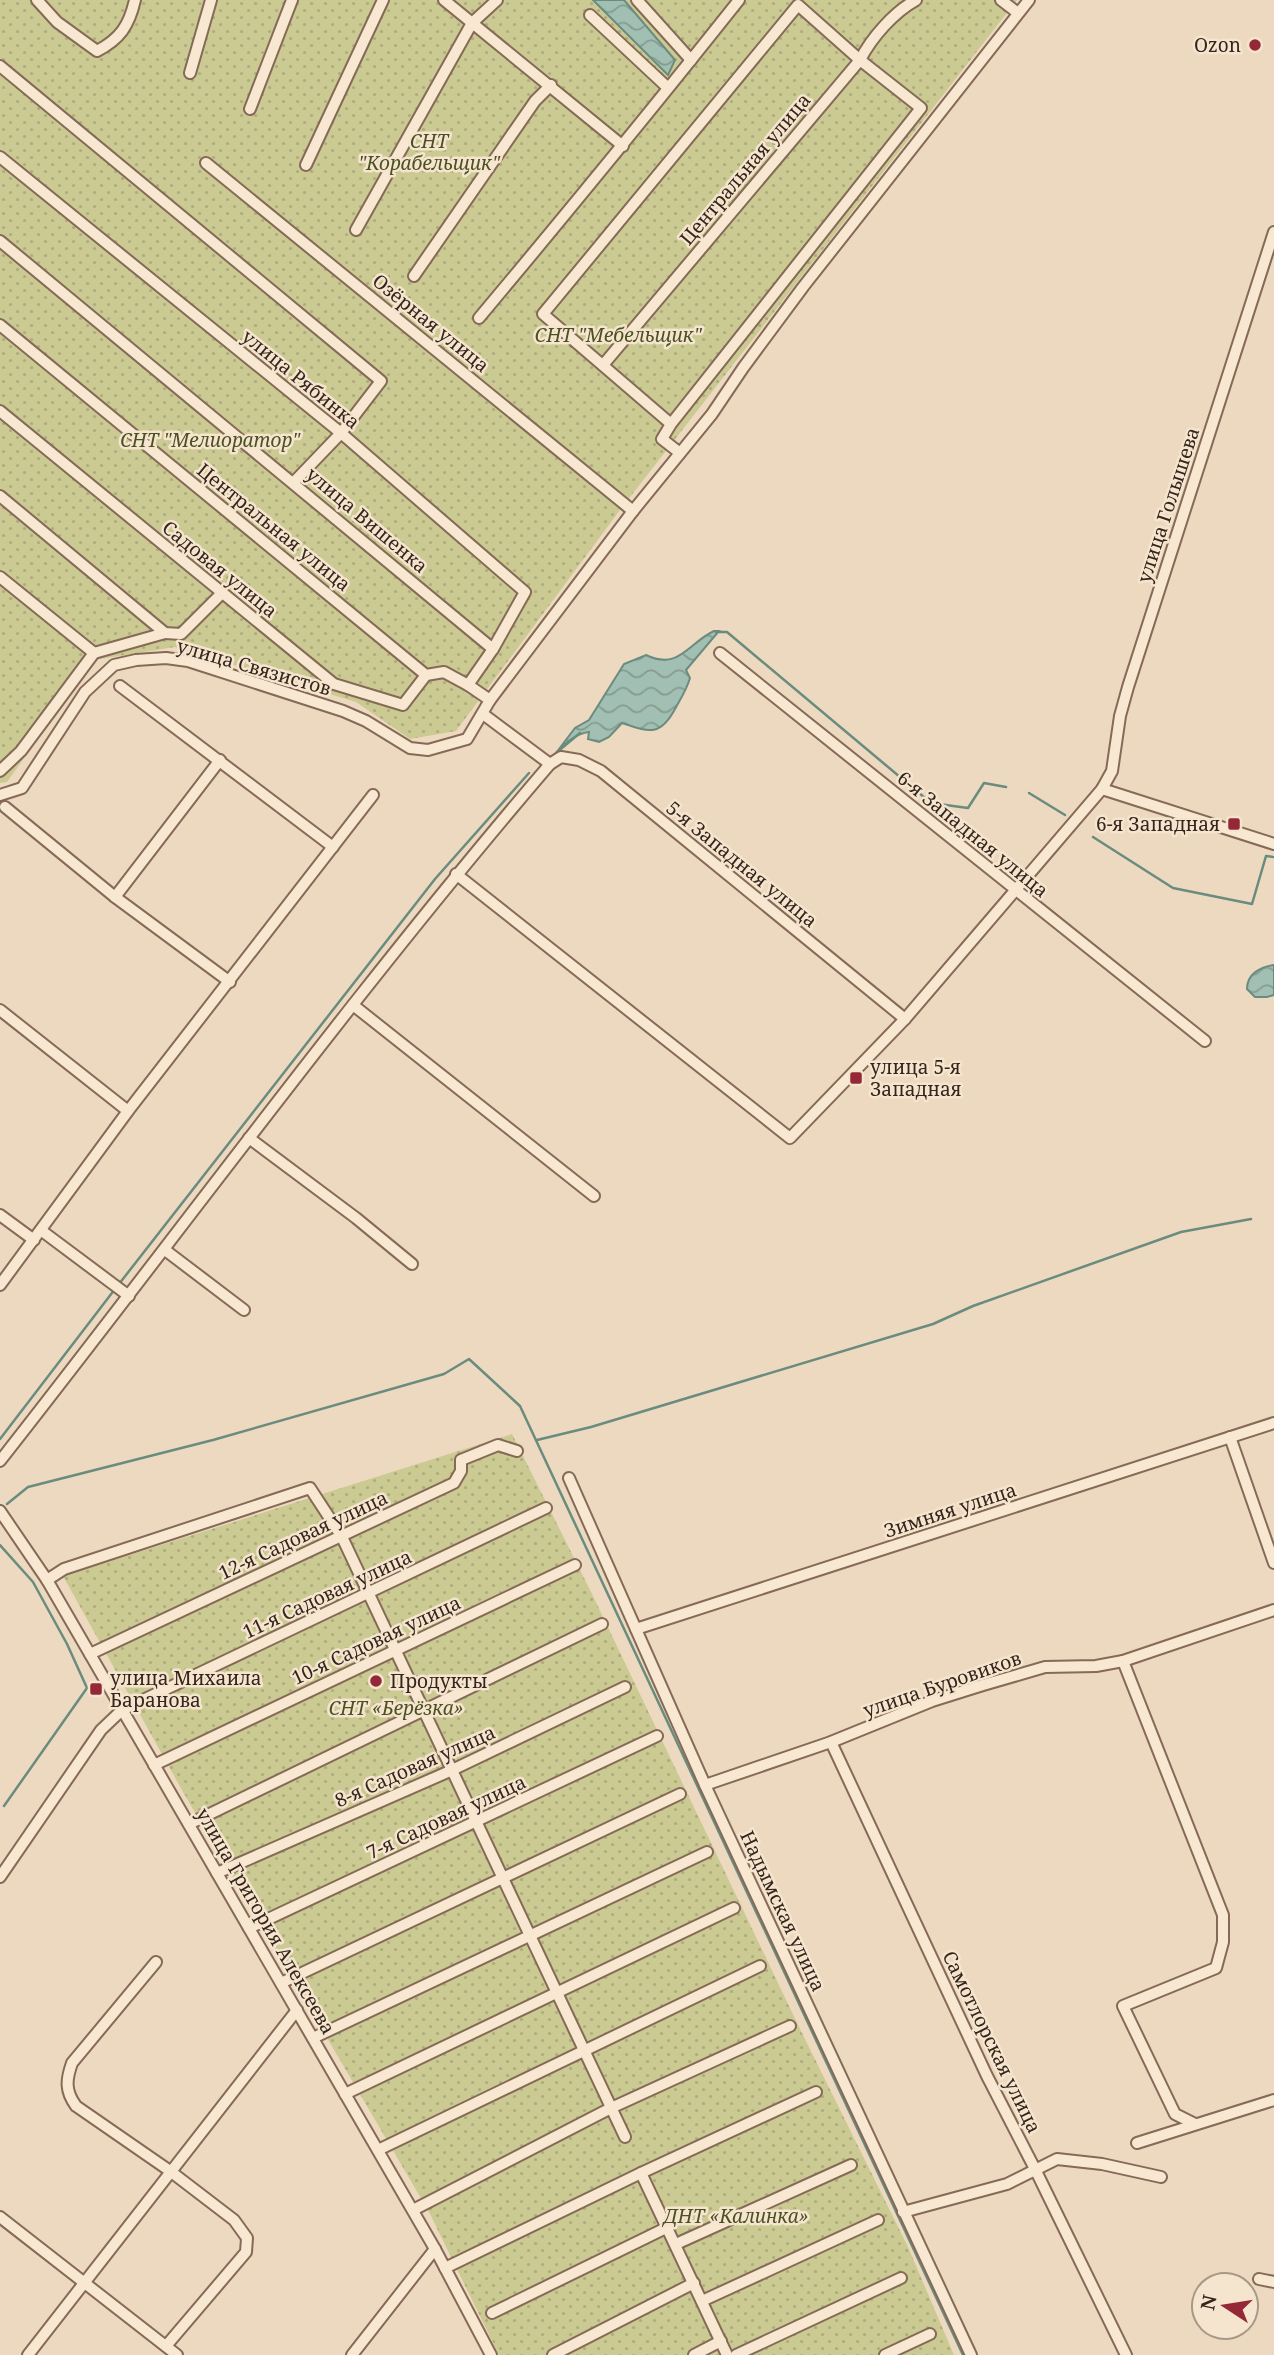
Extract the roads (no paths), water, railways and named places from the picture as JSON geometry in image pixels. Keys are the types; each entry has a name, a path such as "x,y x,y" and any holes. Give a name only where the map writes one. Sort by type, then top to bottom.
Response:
{"street":[{"path":"37,0 57,22 96,51 116,41 131,17 135,0"},
{"path":"190,74 211,0"},
{"path":"250,109 292,0"},
{"path":"306,165 383,0"},
{"path":"444,0 623,146"},
{"path":"356,230 472,23 497,0"},
{"path":"637,0 691,60"},
{"path":"479,318 623,146 739,0"},
{"name":"Центральная улица","path":"603,365 901,8 916,0"},
{"path":"1002,0 1018,13"},
{"path":"0,1461 130,1296 248,1138 456,874 550,764 483,714 490,699 632,511 712,414 803,287 1029,0"},
{"path":"671,424 542,314 798,5 860,60 921,108 671,424 662,439 680,453"},
{"path":"590,15 667,88"},
{"path":"0,66 381,381 341,433 294,482"},
{"path":"414,276 535,101 551,85"},
{"name":"улица Рябинка","path":"0,157 341,433 524,592 493,649"},
{"name":"Озёрная улица","path":"206,163 435,347 632,511"},
{"name":"улица Голышева","path":"456,874 790,1138 905,1019 1102,789 1112,771 1120,716 1128,687 1274,232"},
{"name":"улица Вишенка","path":"0,241 493,649"},
{"name":"Центральная улица","path":"0,325 426,675"},
{"name":"Садовая улица","path":"0,411 334,684 403,705 426,675"},
{"path":"0,496 165,633"},
{"path":"0,577 94,653"},
{"path":"0,771 22,751 94,653 165,633 181,634 222,593"},
{"path":"468,685 493,649"},
{"name":"6-я Западная улица","path":"720,653 1205,1041"},
{"name":"улица Связистов","path":"0,795 22,788 85,692 114,665 136,660 166,658 192,662 343,711 366,721 410,748 428,750 467,739 483,714"},
{"path":"426,675 444,672 490,699"},
{"path":"120,686 333,847"},
{"name":"5-я Западная улица","path":"550,764 561,757 570,758 601,771 905,1019"},
{"path":"115,897 220,760"},
{"path":"1102,789 1274,844"},
{"path":"0,1285 128,1111 373,795"},
{"path":"5,807 115,897 230,982"},
{"path":"353,1005 594,1196"},
{"path":"0,1010 128,1111"},
{"path":"248,1138 356,1218 412,1264"},
{"path":"0,1215 34,1240"},
{"path":"42,1231 130,1296"},
{"path":"164,1250 244,1310"},
{"name":"Зимняя улица","path":"636,1629 1274,1423"},
{"path":"1230,1437 1274,1563"},
{"name":"12-я Садовая улица","path":"90,1654 454,1483 461,1471 461,1460 498,1445 517,1451"},
{"name":"Надымская улица","path":"569,1478 705,1785 971,2355"},
{"path":"47,1580 64,1569 310,1488 342,1537 450,1771 625,2137"},
{"name":"11-я Садовая улица","path":"122,1710 546,1507"},
{"name":"улица Григория Алексеева","path":"0,1511 47,1580 189,1824 413,2210 491,2355"},
{"name":"10-я Садовая улица","path":"154,1765 575,1565"},
{"name":"улица Буровиков","path":"705,1785 831,1742 932,1701 1026,1672 1045,1667 1096,1666 1123,1661 1274,1610"},
{"path":"189,1824 602,1624"},
{"path":"1123,1661 1223,1915 1223,1942 1216,1968 1123,2007 1175,2114 1195,2124"},
{"name":"8-я Садовая улица","path":"217,1873 450,1771 625,1687"},
{"path":"0,1877 101,1730 122,1710"},
{"name":"7-я Садовая улица","path":"249,1928 657,1737"},
{"name":"Самотлорская улица","path":"831,1742 986,2076 1035,2168 1126,2355"},
{"path":"281,1983 680,1794"},
{"path":"313,2038 707,1852"},
{"path":"345,2094 734,1908"},
{"path":"156,1962 72,2063 67,2087 76,2106 213,2202 240,2226 247,2238 246,2252 166,2346"},
{"path":"378,2150 760,1966"},
{"path":"28,2355 296,2010"},
{"path":"413,2210 611,2108 790,2026"},
{"path":"445,2268 641,2172 816,2092"},
{"path":"1136,2143 1274,2100"},
{"path":"903,2212 1007,2184 1035,2168 1057,2160 1102,2164 1161,2176"},
{"path":"676,2244 850,2165"},
{"path":"641,2172 727,2355"},
{"path":"0,2217 177,2355"},
{"path":"702,2301 878,2220"},
{"path":"492,2313 668,2227"},
{"path":"352,2355 435,2249"},
{"path":"736,2355 901,2278"},
{"path":"553,2355 694,2283"},
{"path":"885,2355 930,2334"},
{"path":"694,2355 720,2342"}],"water":[{"path":"593,0 624,0 675,60 668,75"},
{"path":"714,631 719,631 686,670 690,678 687,687 670,718 659,728 647,730 622,723 609,737 599,742 588,739 589,732 584,733 556,753 575,728 589,720 624,664 646,655 657,659 675,658"},
{"path":"1274,965 1274,995 1255,997 1247,989 1249,979 1264,967"}],"waterway":[{"path":"716,632 727,632 931,803 968,808 984,783 1006,787"},
{"path":"556,753 580,733"},
{"path":"119,1284 435,879 529,773"},
{"path":"1029,793 1065,815"},
{"path":"1093,837 1173,888 1252,904 1266,856 1273,857"},
{"path":"537,1440 591,1427 933,1324 973,1306 1181,1232 1251,1219"},
{"path":"0,1439 115,1289"},
{"path":"7,1504 28,1487 213,1440 444,1374 469,1359 520,1406 963,2355"},
{"path":"0,1545 33,1582 67,1644 87,1688 4,1806"}],"place":[{"name":"Ozon","path":"1255,45"},
{"name":"6-я Западная","path":"1234,824"},
{"name":"улица 5-я Западная","path":"856,1078"},
{"name":"Продукты","path":"376,1681"},
{"name":"улица Михаила Баранова","path":"96,1689"}],"park label":[{"name":"СНТ \"Корабельщик\"","path":"429,152"},
{"name":"СНТ \"Мебельщик\"","path":"618,335"},
{"name":"СНТ \"Мелиоратор\"","path":"210,440"},
{"name":"СНТ «Берёзка»","path":"396,1708"},
{"name":"ДНТ «Калинка»","path":"736,2216"}]}
